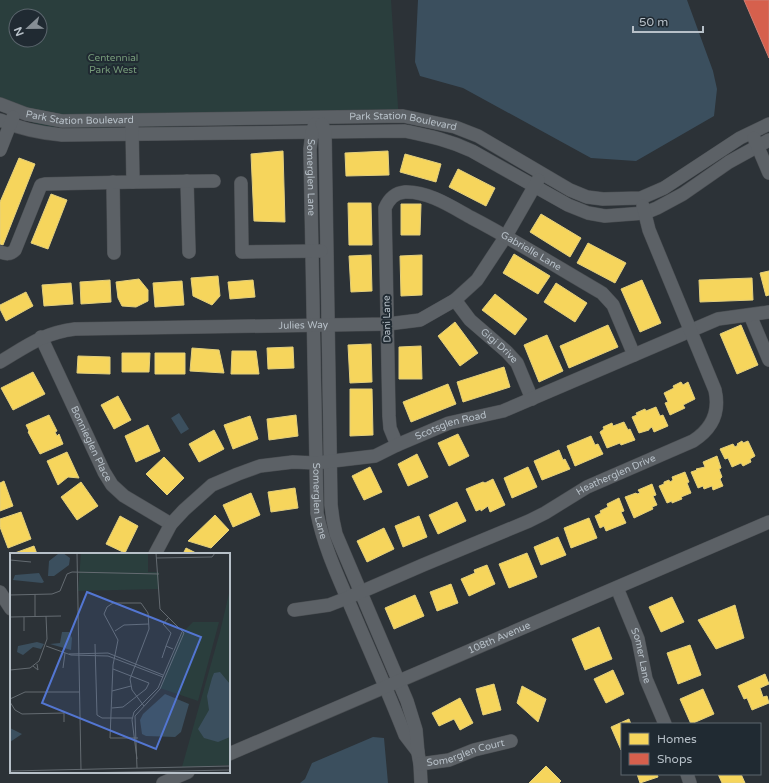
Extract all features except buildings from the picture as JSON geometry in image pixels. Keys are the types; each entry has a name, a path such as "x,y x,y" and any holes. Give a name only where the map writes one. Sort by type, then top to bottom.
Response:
{"street":[{"path":"0,104 16,110"},
{"name":"Park Station Boulevard","path":"0,150 5,123 16,110 44,118 62,121 403,116 441,123 478,136 570,190 587,197 603,199 641,198 664,188 740,138 769,124"},
{"name":"Somerglen Lane","path":"318,117 312,132 310,149 317,514 320,530 347,598 386,687 405,735 419,758"},
{"name":"Somerglen Lane","path":"318,117 325,132 327,326 331,505 333,520 336,534 400,681 416,730 421,783"},
{"path":"132,119 133,182"},
{"name":"Park Station Boulevard","path":"5,123 41,133 62,135 405,131 436,137 472,151 568,206 588,213 605,216 645,213 657,208 683,194 757,146 769,140"},
{"path":"751,132 769,173"},
{"name":"Julies Way","path":"0,362 41,337 60,331 75,329 327,326 388,324 420,320 455,300 477,280 506,236 541,173"},
{"path":"187,181 189,252"},
{"path":"4,253 12,253 15,250 41,185 113,182 214,181"},
{"path":"113,182 114,253"},
{"path":"240,183 242,252 326,251"},
{"name":"Gabrielle Lane","path":"394,195 403,192 413,192 438,199 506,236 602,293 613,305 634,354"},
{"name":"Dani Lane","path":"394,195 389,200 385,208 389,416 390,428 397,445"},
{"name":"Heatherglen Drive","path":"294,610 330,605 529,520 545,513 588,487 693,441 704,434 712,423 717,411 717,397 649,230 641,198"},
{"name":"Gigi Drive","path":"455,300 470,320 507,352 517,363 532,399"},
{"name":"Scotsglen Road","path":"156,553 171,524 184,510 212,486 238,474 266,465 293,462 316,464 375,456 449,423 503,411 718,319 769,312"},
{"path":"750,315 769,360"},
{"name":"Bonnieglen Place","path":"41,337 104,472 112,485 124,496 171,524"},
{"name":"108th Avenue","path":"230,754 769,522"},
{"name":"Somer Lane","path":"617,588 638,638 646,679 665,723"},
{"path":"0,592 10,607"},
{"name":"Somerglen Court","path":"419,758 449,760 474,750 511,741"},
{"path":"162,783 186,773"}],"green space":[{"name":"Centennial Park West","path":"0,0 391,0 399,122 80,128 47,127 18,118 0,110"}],"water":[{"path":"418,0 687,0 713,71 717,89 714,116 636,161 591,158 463,88 420,76 415,62"},
{"path":"179,413 189,429 181,434 171,418"},
{"path":"373,737 384,738 388,783 300,783 305,779 312,763"}]}
